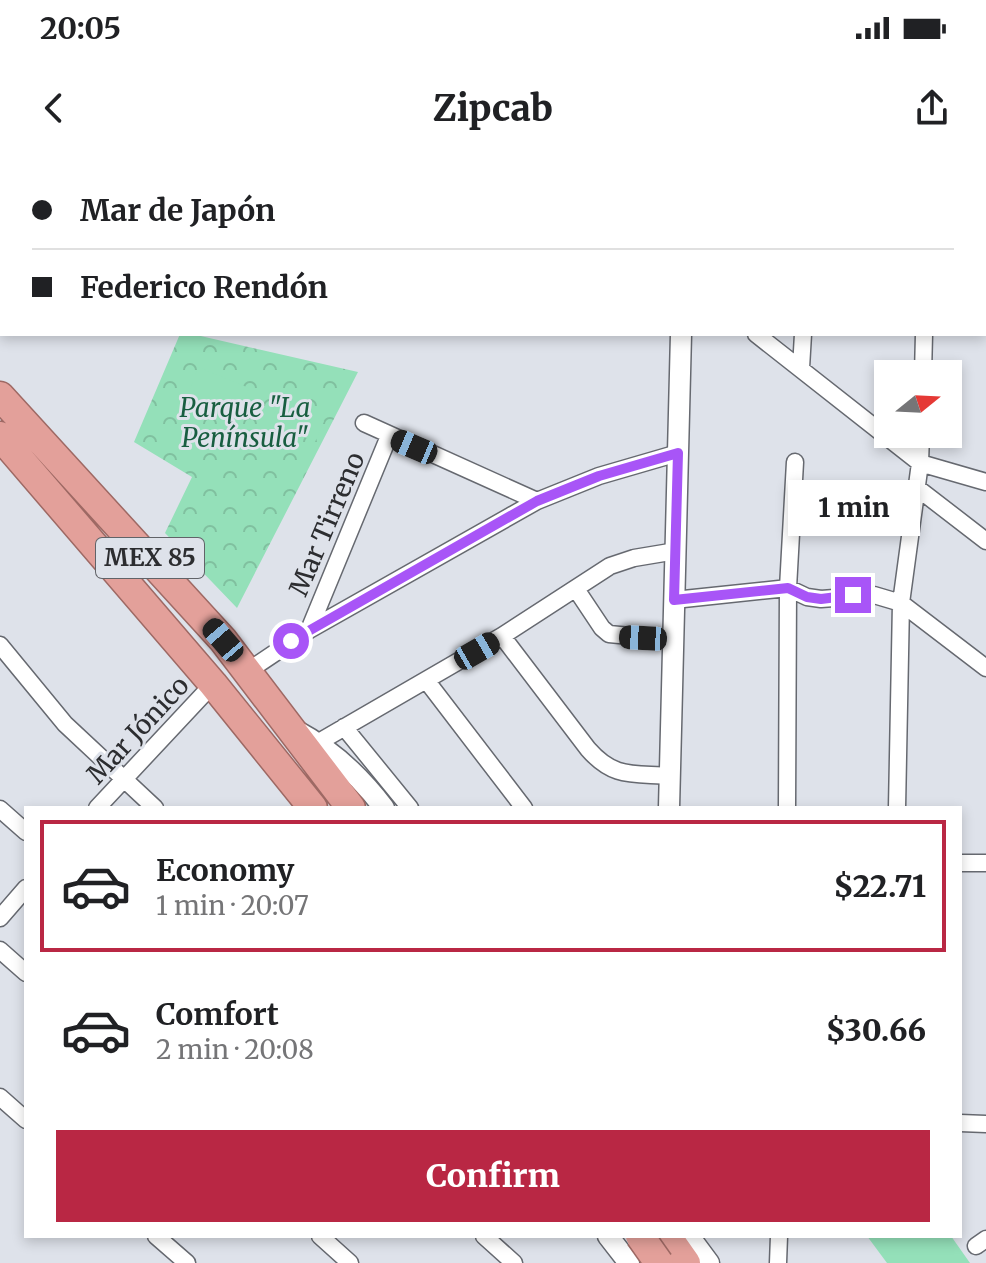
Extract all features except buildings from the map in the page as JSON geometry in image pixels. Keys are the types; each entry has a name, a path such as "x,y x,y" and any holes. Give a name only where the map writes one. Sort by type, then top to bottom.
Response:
{"highway":[{"name":"MEX 85","path":"0,396 170,580 248,671 350,806"},
{"name":"MEX 85","path":"0,436 213,684 311,806"},
{"path":"641,1238 657,1263"},
{"path":"668,1238 686,1263"}],"street":[{"path":"669,806 681,336"},
{"path":"759,336 920,463 986,482"},
{"path":"801,368 803,336"},
{"path":"923,360 924,336"},
{"path":"364,423 537,501"},
{"name":"Mar Tirreno","path":"309,630 389,436"},
{"path":"897,806 901,603 921,448"},
{"path":"248,671 309,630 537,501 599,476 678,453"},
{"path":"787,806 788,588 795,462"},
{"path":"916,487 984,537"},
{"path":"319,742 502,636 592,577 623,561 676,551"},
{"path":"674,600 788,588 807,597 821,599 874,595 901,603 986,668"},
{"path":"576,589 609,634 672,640"},
{"path":"502,636 603,765 617,772 670,776"},
{"path":"0,645 65,724 153,806"},
{"path":"426,680 522,806"},
{"name":"Mar Jónico","path":"99,806 213,684"},
{"path":"344,727 408,806"},
{"path":"292,728 338,756 382,806"},
{"path":"278,764 296,806"},
{"path":"0,809 24,830"},
{"path":"962,863 986,863"},
{"path":"0,918 24,890"},
{"path":"0,950 24,971"},
{"path":"0,1097 24,1118"},
{"path":"962,1123 986,1124"},
{"path":"158,1238 187,1263"},
{"path":"322,1238 350,1263"},
{"path":"486,1238 514,1263"},
{"path":"610,1238 629,1263"},
{"path":"657,1238 657,1263"},
{"path":"690,1238 709,1263"},
{"path":"778,1263 779,1238"}],"green space":[{"name":"Parque \"La Península\"","path":"179,336 201,336 358,372 237,608 165,533 192,477 134,442"},
{"path":"198,367 249,388 240,410 190,390"},
{"path":"279,402 324,421 315,442 271,423"},
{"path":"868,1238 952,1238 970,1263 887,1263"}],"route":[{"path":"291,641 537,501 599,476 678,453 674,600 788,588 807,597 821,599 853,595"}]}
